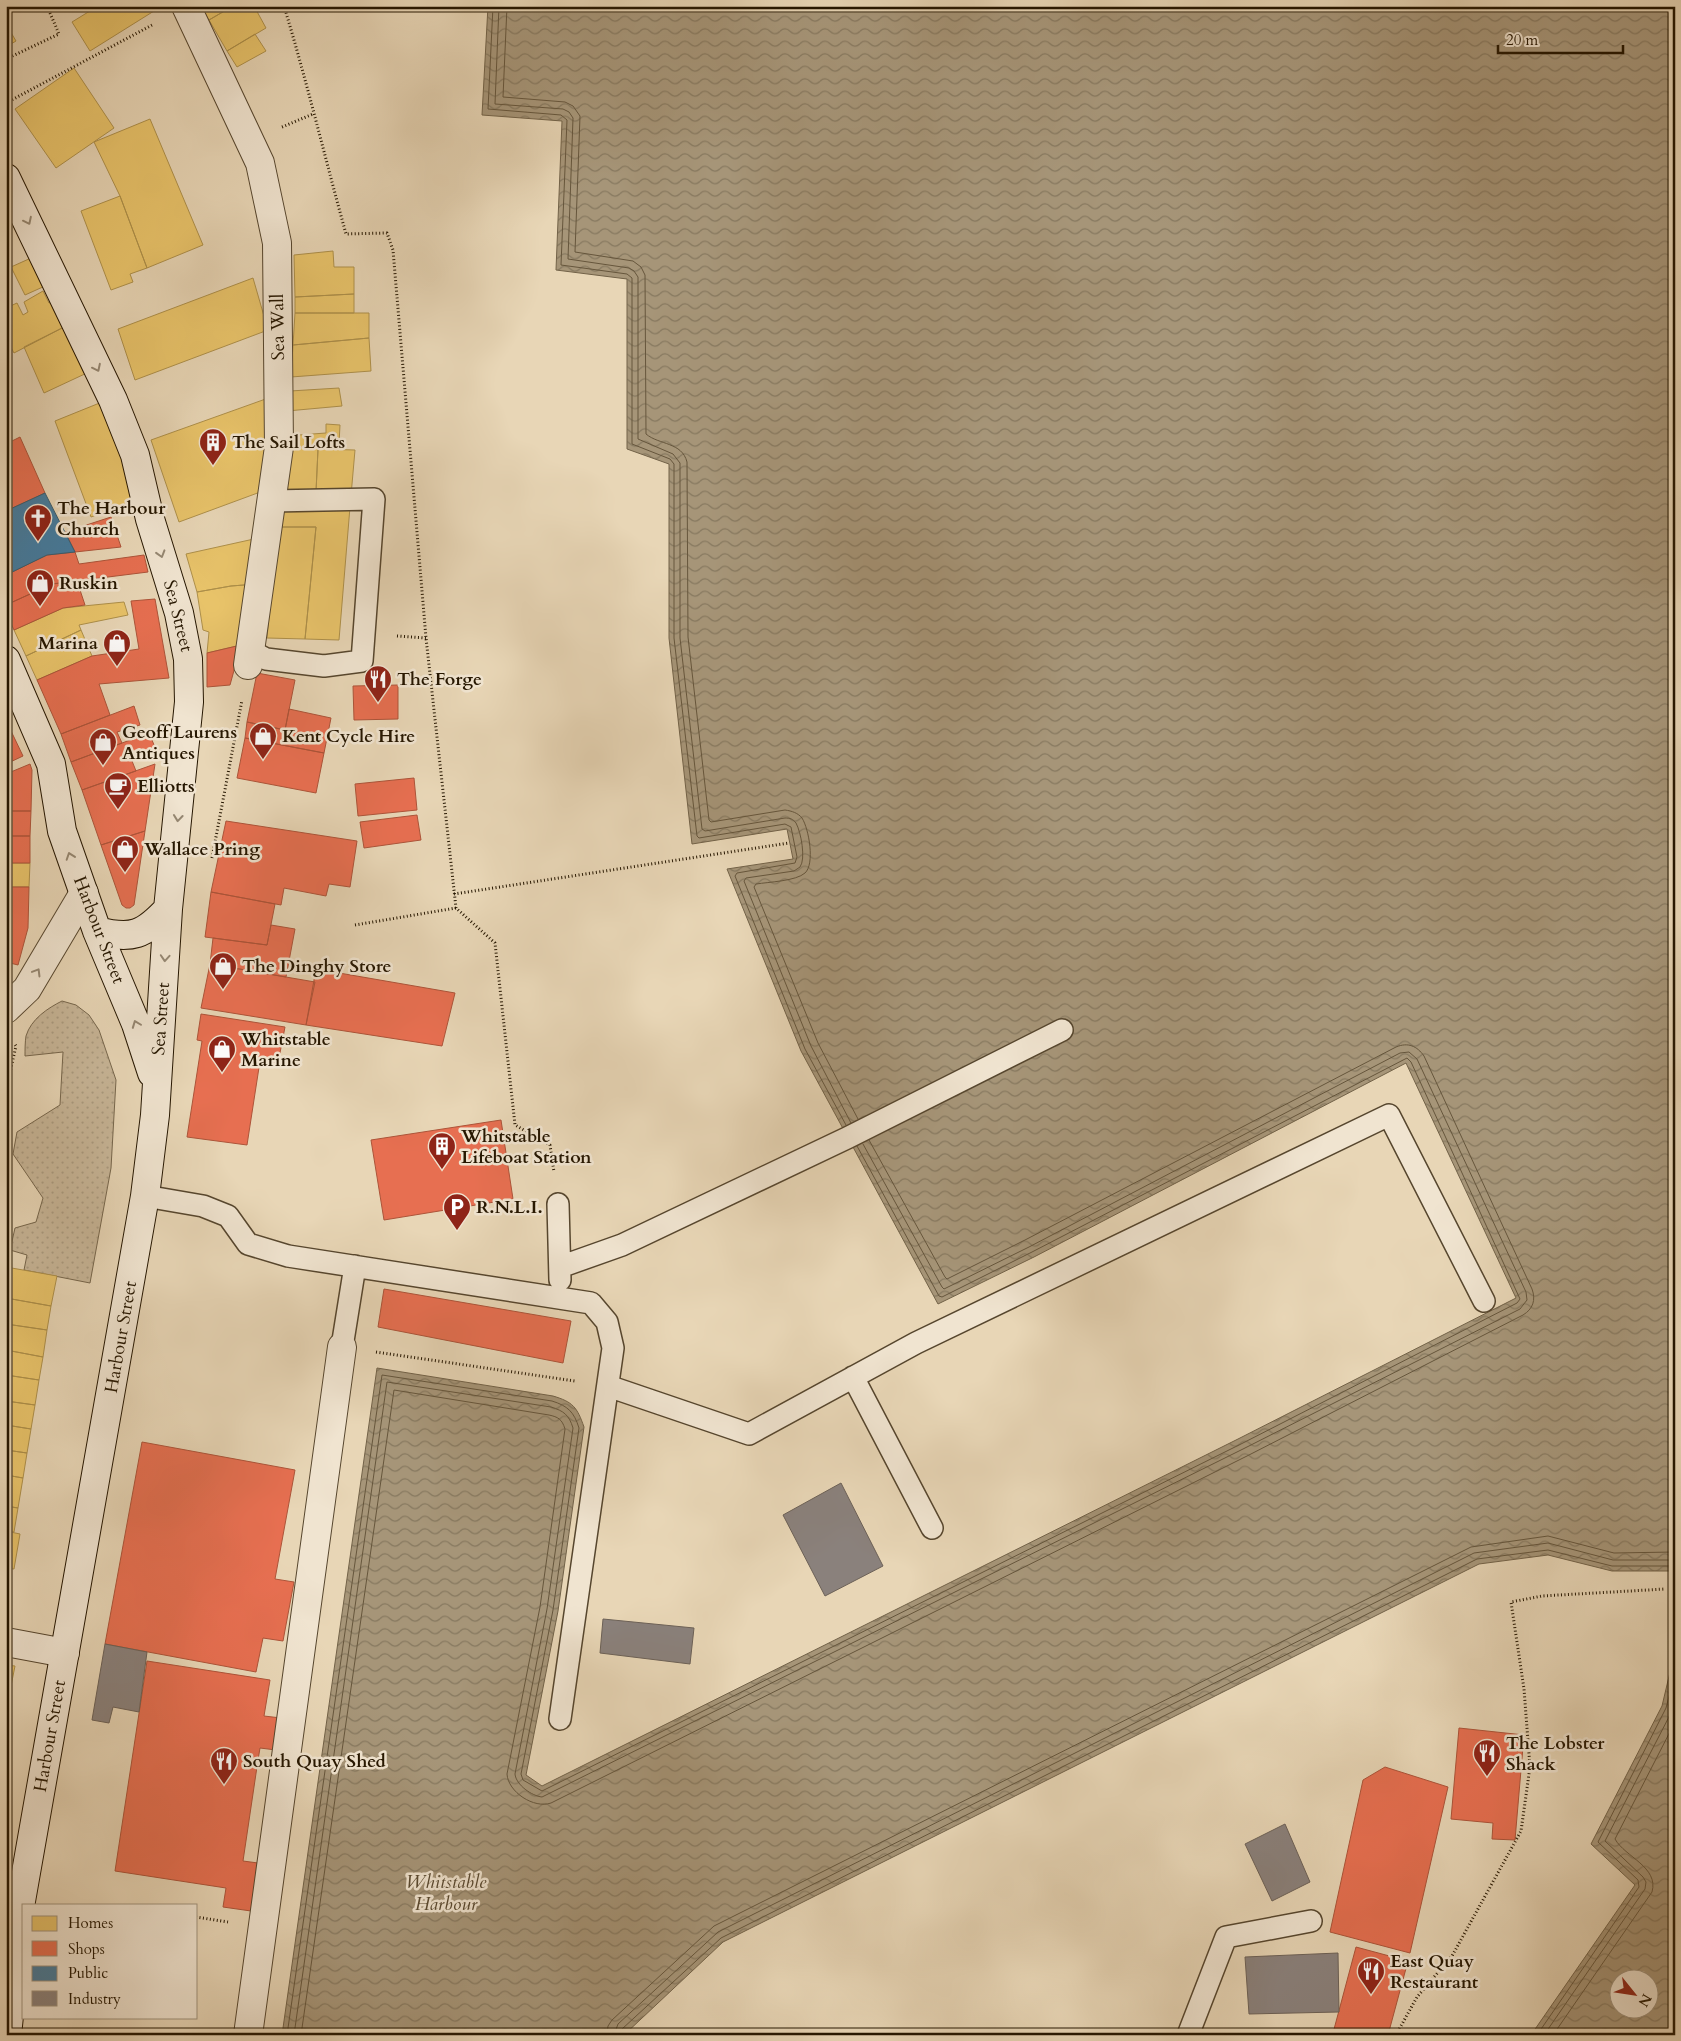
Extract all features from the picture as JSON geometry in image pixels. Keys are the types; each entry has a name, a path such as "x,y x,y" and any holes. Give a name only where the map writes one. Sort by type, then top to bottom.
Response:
{"main road":[{"name":"Sea Wall","path":"186,6 260,163 277,243 279,447 250,658"},
{"name":"Sea Street","path":"6,178 113,400 135,455 150,519 179,613 188,659 189,702 168,909 157,1086"},
{"name":"Harbour Street","path":"6,660 50,764 62,831 97,931 136,1024 157,1086 145,1196 21,1901 7,2035"},
{"path":"6,1009 27,989 84,893"},
{"path":"97,931 115,936 130,936 153,926 168,909"},
{"path":"248,2035 342,1347"},
{"path":"6,1642 65,1653"}],"lane":[{"path":"250,658 266,658 324,666 362,661 374,499 272,501"},
{"path":"560,1267 622,1245 847,1138 1062,1030"},
{"path":"608,1386 749,1434 916,1343 1389,1115 1484,1301"},
{"path":"145,1196 203,1206 228,1216 248,1244 288,1256 591,1303 607,1322 614,1348 560,1719"},
{"path":"558,1204 560,1298"},
{"path":"342,1347 355,1266"},
{"path":"853,1378 932,1528"},
{"path":"1188,2035 1226,1937 1311,1921"}],"path":[{"path":"6,59 59,34 46,6"},
{"path":"284,6 305,77 313,114 346,234 387,233 393,250 426,638 456,908 495,943 515,1125 550,1145 558,1204"},
{"path":"6,103 160,21"},
{"path":"294,121 313,114"},
{"path":"454,894 790,843"},
{"path":"355,925 456,908"},
{"path":"6,1090 16,1046 11,1039"},
{"path":"342,1347 608,1386"},
{"path":"1396,2035 1417,1997 1452,1956 1521,1831 1530,1767 1524,1690 1511,1602 1542,1596 1665,1589"}],"shaded area":[{"path":"62,1001 76,1005 89,1015 99,1030 116,1080 111,1168 90,1283 24,1270 27,1255 10,1250 15,1228 36,1222 43,1198 13,1154 17,1132 60,1105 63,1052 25,1056 26,1036 36,1019"}],"water":[{"name":"Whitstable Harbour","path":"488,6 1675,6 1675,1571 1612,1571 1548,1555 1479,1564 723,1942 624,2035 282,2035 377,1368 553,1396 573,1406 584,1427 558,1611 526,1775 542,1786 1238,1439 1516,1298 1406,1063 1034,1257 938,1304 801,1051 727,869 793,859 787,829 692,844 669,638 669,464 627,449 627,279 556,270 562,121 482,115"},
{"path":"1675,1651 1675,2035 1531,2035 1635,1885 1591,1844 1662,1706"}],"building: Homes":[{"path":"98,6 162,6 90,51 72,22"},
{"path":"201,6 233,6 209,20"},
{"path":"233,6 254,6 266,28 227,51 209,20"},
{"path":"6,24 16,41 6,47"},
{"path":"255,34 266,51 237,67 227,51"},
{"path":"74,68 114,128 56,168 15,109"},
{"path":"150,119 203,245 147,268 120,196 94,142"},
{"path":"120,196 147,268 130,274 133,282 111,290 81,211"},
{"path":"333,251 334,267 354,267 354,294 295,297 294,255"},
{"path":"31,258 45,286 25,295 11,267"},
{"path":"253,278 268,330 135,380 118,329"},
{"path":"43,291 49,303 54,301 66,326 14,353 6,338 6,308 17,303 23,315 28,312 24,302"},
{"path":"354,294 354,313 295,313 295,297"},
{"path":"295,313 369,313 369,338 293,345"},
{"path":"68,325 89,372 44,393 24,347"},
{"path":"369,338 371,371 291,377 293,345"},
{"path":"339,388 342,406 287,411 290,391"},
{"name":"The Sail Lofts","path":"274,396 263,491 179,522 151,440"},
{"path":"107,400 145,497 91,517 55,421"},
{"path":"326,424 340,425 339,444 325,444 325,449 318,449 316,492 280,493 285,436 326,433"},
{"path":"318,449 355,450 350,507 316,492"},
{"path":"350,507 339,640 305,639 316,527 277,527 279,508"},
{"path":"277,527 316,527 305,639 267,638"},
{"path":"263,537 257,584 197,592 186,554"},
{"path":"257,584 241,645 207,653 209,632 203,630 197,592"},
{"path":"124,602 128,615 79,625 81,630 26,656 14,630 63,608"},
{"path":"81,630 92,656 37,680 26,656"},
{"path":"6,863 30,863 29,887 6,887"},
{"path":"6,1267 57,1276 51,1306 6,1298"},
{"path":"6,1298 51,1306 47,1330 6,1324"},
{"path":"6,1324 47,1330 43,1357 6,1350"},
{"path":"6,1350 43,1357 39,1380 6,1375"},
{"path":"6,1375 39,1380 35,1405 6,1401"},
{"path":"6,1401 35,1405 31,1429 6,1425"},
{"path":"6,1425 31,1429 27,1453 6,1450"},
{"path":"6,1450 27,1453 23,1478 6,1475"},
{"path":"6,1475 23,1478 18,1508 6,1506"},
{"path":"6,1506 18,1508 14,1532 6,1531"},
{"path":"6,1531 20,1534 14,1569 6,1568"},
{"path":"6,1665 15,1666 6,1711"}],"building: Shops":[{"path":"20,437 45,493 6,511 6,444"},
{"path":"111,517 121,547 75,552 65,532"},
{"path":"75,552 79,564 144,555 148,572 52,584 6,605 6,575 47,555"},
{"name":"Ruskin","path":"77,581 85,605 63,608 14,630 6,613 6,605 52,584"},
{"name":"Marina","path":"155,599 169,678 99,684 110,715 61,734 37,680 92,656 139,649 131,601"},
{"path":"241,645 230,685 207,687 207,653"},
{"path":"257,673 295,680 285,730 247,722"},
{"path":"398,685 398,719 354,720 353,686"},
{"path":"134,706 140,725 117,732 122,743 71,762 61,734"},
{"path":"289,709 331,718 324,753 245,738 247,722 285,730"},
{"path":"6,721 12,733 6,736"},
{"path":"12,733 23,756 6,764 6,736"},
{"name":"Geoff Laurens Antiques","path":"149,733 157,752 132,761 136,771 82,790 71,762"},
{"path":"245,738 324,753 316,793 237,778"},
{"path":"30,764 32,770 31,811 6,811 6,774"},
{"name":"Elliotts","path":"155,764 145,831 101,845 82,790"},
{"path":"414,778 417,810 358,816 355,784"},
{"path":"6,811 31,811 30,836 6,836"},
{"path":"417,815 421,840 364,848 360,822"},
{"path":"226,821 357,841 350,887 329,884 326,896 284,888 281,905 211,892"},
{"name":"Wallace Pring","path":"145,831 134,905 126,908 122,905 101,845"},
{"path":"6,836 30,836 30,863 6,863"},
{"path":"6,887 29,887 28,928 18,965 6,962"},
{"path":"211,892 275,904 267,945 205,937"},
{"path":"271,925 295,929 286,977 210,964 213,938 267,945"},
{"path":"210,964 315,982 306,1025 201,1008"},
{"path":"316,969 455,993 442,1046 306,1025"},
{"path":"201,1014 285,1027 278,1063 260,1061 247,1145 187,1137 202,1041 197,1040"},
{"name":"Whitstable Lifeboat Station","path":"501,1120 513,1199 384,1220 371,1140"},
{"path":"384,1289 571,1321 563,1363 378,1327"},
{"path":"142,1442 295,1470 275,1579 294,1582 283,1641 263,1638 256,1672 105,1644"},
{"path":"147,1661 270,1680 264,1716 281,1718 276,1750 260,1748 258,1760 243,1861 258,1863 251,1911 223,1907 226,1888 115,1871"},
{"name":"The Lobster Shack","path":"1459,1728 1524,1735 1515,1840 1492,1839 1493,1823 1451,1819"},
{"path":"1385,1767 1448,1787 1410,1953 1330,1932 1363,1780"},
{"path":"1356,1947 1408,1961 1388,2035 1341,2035 1333,2033"}],"building: Public":[{"name":"The Harbour Church","path":"45,493 75,552 47,555 6,575 6,511"}],"building: Industry":[{"path":"841,1483 883,1566 825,1596 783,1515"},
{"path":"603,1619 694,1628 690,1664 600,1653"},
{"path":"105,1644 147,1652 139,1712 113,1707 109,1723 92,1720"},
{"path":"1285,1824 1310,1882 1272,1901 1245,1844"},
{"path":"1338,1953 1339,2012 1249,2014 1245,1957"}],"place":[{"name":"The Sail Lofts","path":"213,466"},
{"name":"The Harbour Church","path":"38,542"},
{"name":"Ruskin","path":"40,607"},
{"name":"Marina","path":"117,667"},
{"name":"The Forge","path":"378,703"},
{"name":"Kent Cycle Hire","path":"263,760"},
{"name":"Geoff Laurens Antiques","path":"103,766"},
{"name":"Elliotts","path":"118,810"},
{"name":"Wallace Pring","path":"125,873"},
{"name":"The Dinghy Store","path":"223,990"},
{"name":"Whitstable Marine","path":"222,1073"},
{"name":"Whitstable Lifeboat Station","path":"442,1170"},
{"name":"R.N.L.I.","path":"457,1231"},
{"name":"The Lobster Shack","path":"1487,1777"},
{"name":"South Quay Shed","path":"224,1785"},
{"name":"East Quay Restaurant","path":"1371,1995"}]}
